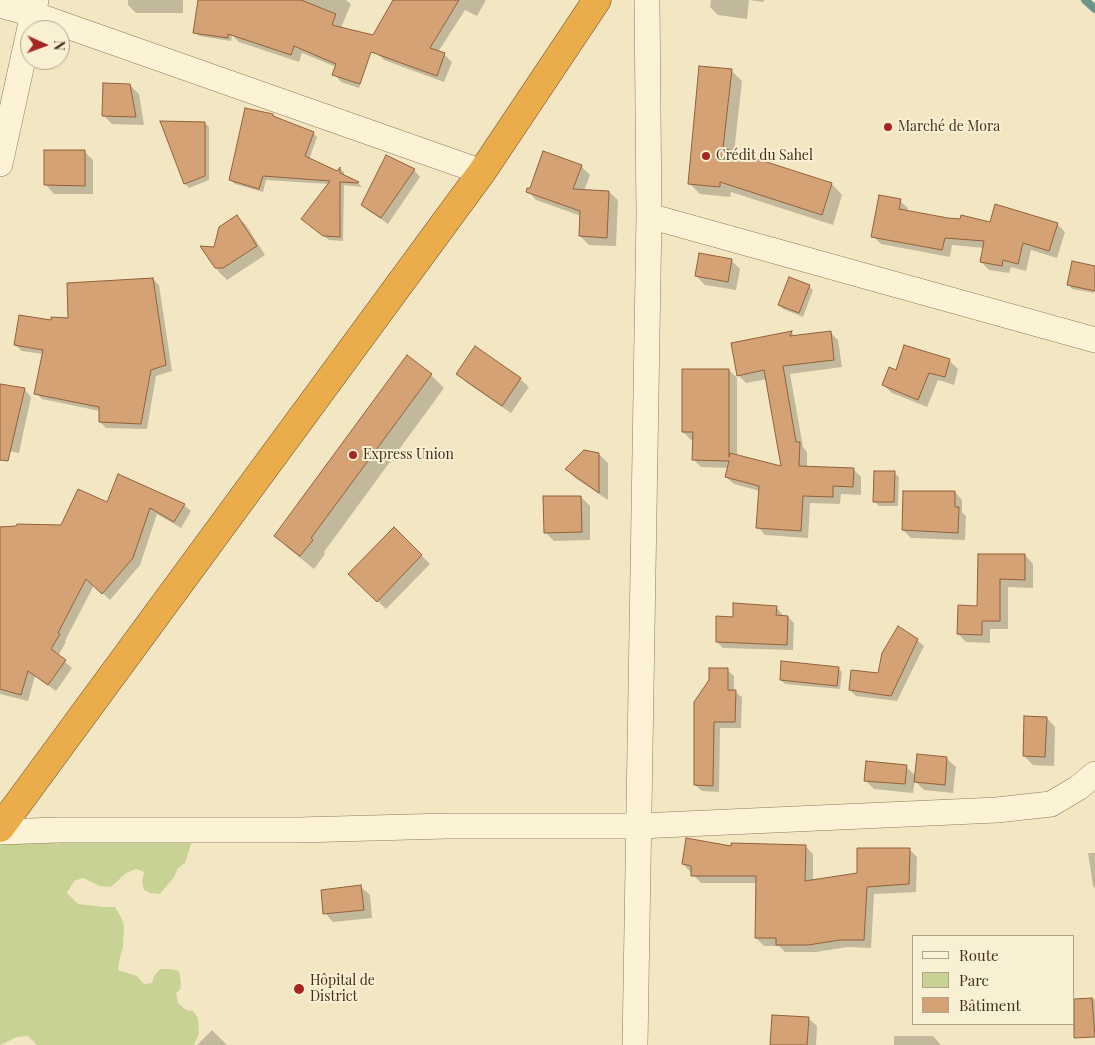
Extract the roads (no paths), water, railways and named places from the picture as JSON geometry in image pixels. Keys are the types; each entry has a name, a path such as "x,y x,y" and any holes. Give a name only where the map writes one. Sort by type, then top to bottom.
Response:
{"highway":[{"path":"0,828 482,172 597,0"}],"street":[{"path":"635,1045 649,216 647,0"},
{"path":"0,5 34,7 482,172"},
{"path":"0,164 34,7"},
{"path":"649,216 1095,340"},
{"path":"0,832 58,830 299,830 446,826 639,826 997,810 1051,804 1078,788 1095,774"}],"waterway":[{"path":"1085,0 1095,9"}],"place":[{"name":"Marché de Mora","path":"888,127"},
{"name":"Crédit du Sahel","path":"706,156"},
{"name":"Express Union","path":"353,455"},
{"name":"Hôpital de District","path":"299,989"}]}
